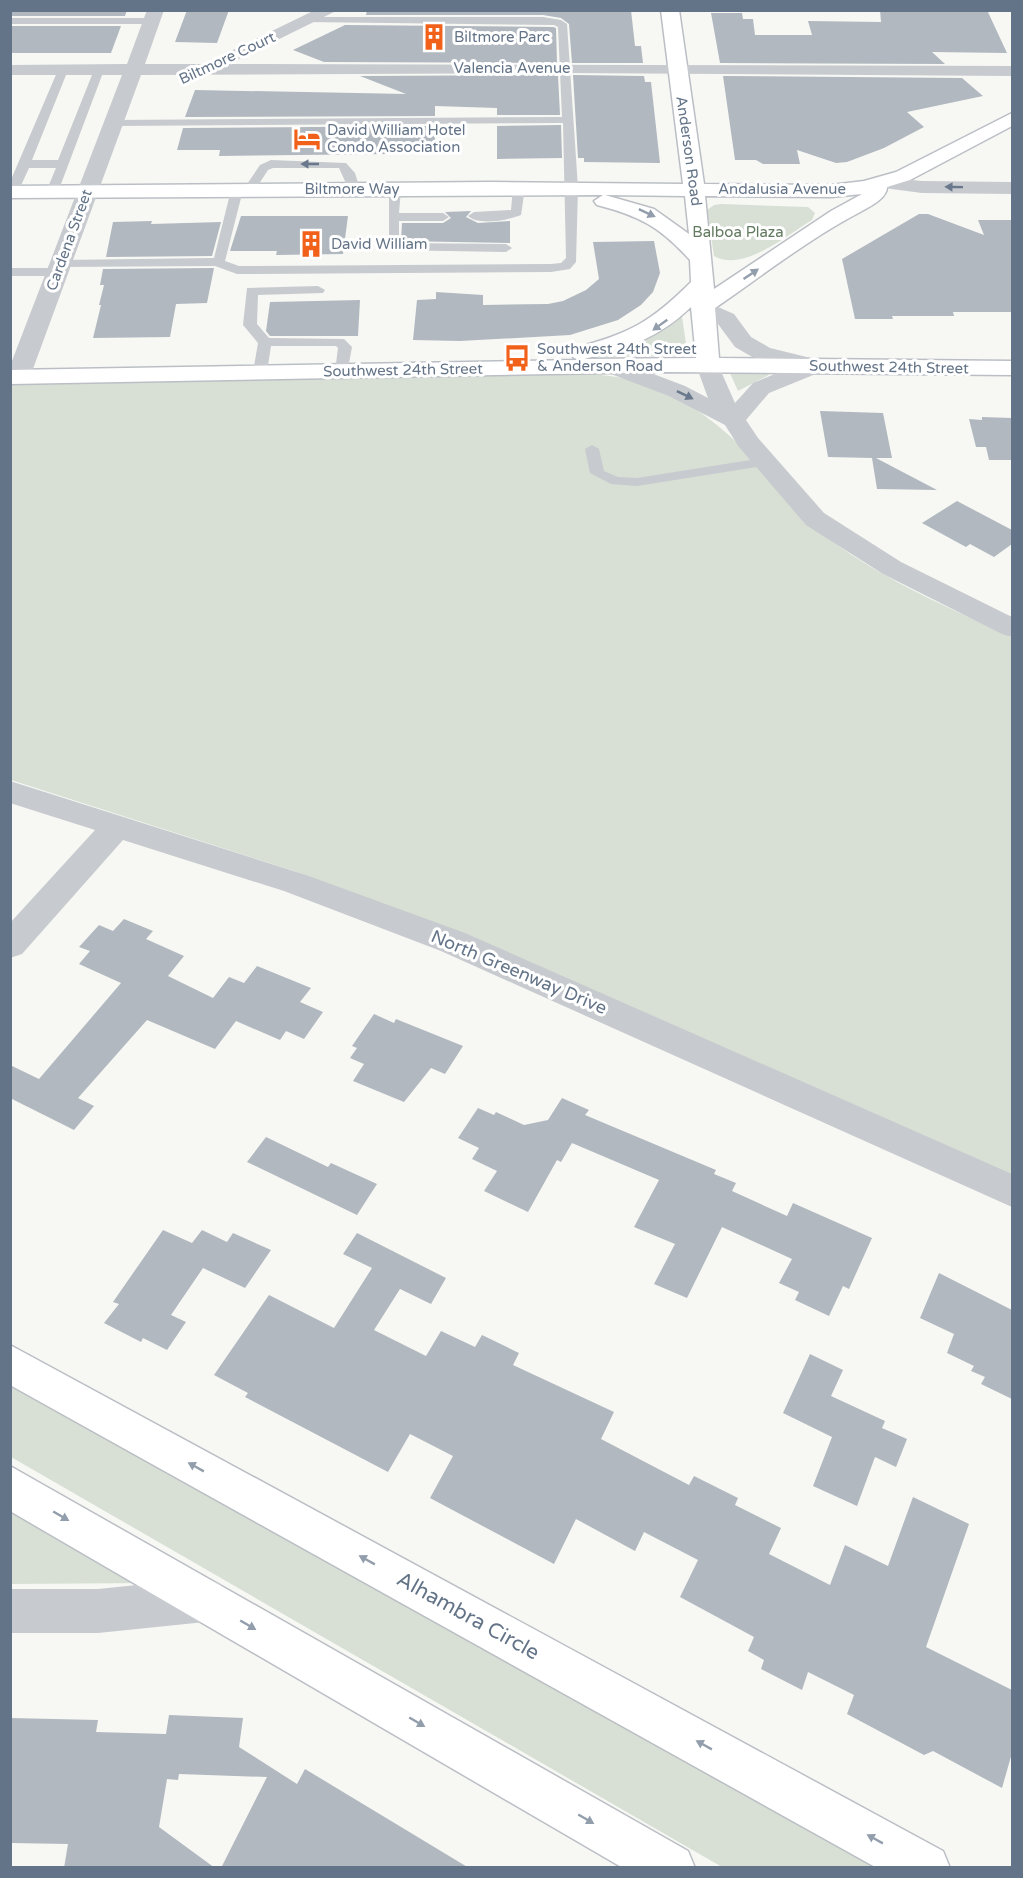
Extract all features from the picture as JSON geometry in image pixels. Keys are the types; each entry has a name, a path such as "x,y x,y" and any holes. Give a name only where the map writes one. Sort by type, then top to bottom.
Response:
{"street":[{"name":"Biltmore Court","path":"165,86 330,10"},
{"name":"Anderson Road","path":"670,10 694,189 708,365"},
{"path":"134,70 154,16"},
{"name":"Valencia Avenue","path":"10,70 565,68 1012,71"},
{"name":"Cardena Street","path":"14,377 86,191 123,104 134,70"},
{"path":"123,104 144,95"},
{"path":"815,366 762,353 743,342 726,319 702,307 838,215 867,200 883,183 914,172 1012,119"},
{"name":"Andalusia Avenue","path":"694,189 820,192 883,183 1012,188"},
{"path":"572,188 597,200 639,209 658,218 672,228 700,258"},
{"name":"Biltmore Way","path":"11,192 694,189"},
{"path":"543,367 563,358 622,344 650,332 666,321 702,284"},
{"path":"708,365 714,386 733,420 763,462 801,505 832,531 892,568 1012,628"},
{"name":"Southwest 24th Street","path":"14,377 708,365 1012,368"},
{"path":"611,366 670,388 733,420"},
{"path":"733,420 761,388 815,366"},
{"path":"967,606 1012,603"},
{"name":"North Greenway Drive","path":"10,792 295,883 453,942 1012,1191"},
{"path":"10,945 116,827"},
{"name":"Alhambra Circle","path":"10,1364 926,1868"},
{"path":"10,1487 671,1868"},
{"path":"10,1611 98,1611 204,1600"}],"lane":[{"path":"10,21 154,16"},
{"path":"10,272 217,262 237,270 565,266 572,259 572,188 563,26 557,22 309,20"},
{"path":"11,192 25,164 63,70"},
{"path":"52,192 99,70"},
{"path":"114,123 567,120"},
{"path":"25,164 63,164"},
{"path":"474,216 506,216 517,212 519,188"},
{"path":"395,189 393,247 506,248"},
{"path":"217,262 221,258 243,190"},
{"path":"393,217 442,217"},
{"path":"447,248 447,268"},
{"path":"318,290 252,291 250,325 265,342 339,342 345,347 342,371"},
{"path":"260,372 265,342"},
{"path":"592,449 597,473 616,481 637,482 763,462"}],"green space":[{"name":"Balboa Plaza","path":"714,205 808,207 815,213 812,220 764,250 738,260 726,260 714,256 707,210"},
{"path":"682,317 688,356 588,357 640,344"},
{"path":"586,373 644,383 687,403 753,457 832,541 897,582 1012,637 1012,1177 458,932 294,871 11,780 11,384"},
{"path":"730,373 766,373 769,375 738,391"},
{"path":"11,1385 890,1867 722,1867 11,1457"},
{"path":"11,1504 153,1583 11,1584"}],"building":[{"path":"10,10 127,10 125,16 10,16"},
{"path":"187,10 229,10 217,43 175,42"},
{"path":"367,10 631,10 635,46 641,46 643,63 572,63 569,24 561,18 543,15 366,15"},
{"path":"880,10 987,10 1007,53 932,52 945,64 720,63 711,13 742,13 743,19 753,19 755,35 812,35 808,21 881,22"},
{"name":"Biltmore Parc","path":"345,25 553,27 556,28 557,63 324,62 293,50"},
{"path":"10,26 121,26 111,53 10,53"},
{"path":"558,75 560,115 497,115 497,108 435,106 435,116 185,117 195,90 406,94 360,76"},
{"path":"573,75 644,76 645,82 651,82 660,163 584,162 584,158 578,158"},
{"path":"723,76 962,78 983,96 907,112 924,127 884,148 847,162 836,163 797,150 800,164 763,164 756,160 735,160"},
{"path":"561,125 562,158 497,159 497,126"},
{"name":"David William Hotel Condo Association","path":"435,126 435,147 393,147 392,154 219,156 220,150 177,150 183,128"},
{"path":"471,211 466,217 478,223 510,221 510,243 401,241 402,223 443,223 451,218 445,212"},
{"path":"919,214 928,214 984,235 978,220 1012,220 1012,312 953,312 954,316 892,316 893,319 855,319 842,259"},
{"path":"241,216 348,216 343,254 276,255 277,251 230,251"},
{"path":"152,221 151,224 221,222 212,256 106,257 113,222"},
{"path":"654,241 660,273 653,292 641,305 618,320 570,335 460,341 413,340 417,300 436,299 436,292 483,295 483,305 548,304 563,301 586,290 599,279 593,242"},
{"path":"214,268 207,303 176,304 170,337 93,338 104,285 100,285 103,269"},
{"path":"360,300 358,336 270,336 266,331 270,302"},
{"path":"820,411 883,413 892,458 876,458 937,490 877,489 872,458 828,457"},
{"path":"982,417 1012,418 1012,460 989,460 986,447 976,447 969,419 982,420"},
{"path":"957,501 1012,530 1012,544 994,557 970,544 966,547 922,523"},
{"path":"124,919 153,931 146,939 184,956 168,976 213,998 229,977 244,983 257,966 311,988 300,1002 323,1012 304,1039 286,1031 280,1040 236,1021 215,1049 147,1020 78,1098 94,1106 74,1130 10,1098 10,1065 39,1079 121,983 79,964 90,951 79,947 99,925 113,931"},
{"path":"374,1014 394,1023 396,1019 463,1046 445,1074 431,1068 404,1102 353,1081 364,1064 350,1058 357,1048 352,1046"},
{"path":"562,1098 589,1110 585,1115 716,1170 714,1174 736,1183 732,1191 787,1216 793,1203 872,1238 849,1289 843,1286 829,1316 795,1300 799,1292 779,1283 792,1259 722,1227 687,1298 654,1284 675,1244 634,1227 659,1180 572,1143 561,1162 557,1160 528,1212 484,1191 497,1171 472,1159 479,1148 458,1138 478,1108 494,1115 496,1112 524,1125 548,1120"},
{"path":"266,1137 328,1167 331,1163 377,1184 357,1215 247,1162"},
{"path":"163,1230 192,1243 202,1230 227,1242 233,1233 271,1250 245,1288 203,1268 171,1315 186,1322 167,1350 143,1338 141,1342 104,1323 119,1304 113,1302"},
{"path":"357,1233 446,1278 431,1304 400,1289 374,1330 426,1356 441,1331 475,1347 482,1335 519,1353 513,1365 614,1412 601,1439 689,1485 694,1476 738,1498 735,1505 781,1528 769,1554 830,1585 845,1545 888,1566 913,1497 969,1524 926,1647 1012,1690 1012,1753 1002,1788 933,1751 924,1755 847,1714 854,1695 808,1672 802,1690 761,1669 764,1660 748,1651 754,1637 680,1597 698,1560 644,1532 635,1551 576,1519 554,1564 430,1498 453,1456 410,1434 388,1472 245,1397 248,1393 214,1375 269,1295 334,1328 372,1268 343,1254"},
{"path":"939,1273 1012,1310 1012,1399 981,1384 985,1377 971,1371 974,1366 947,1353 954,1334 920,1318"},
{"path":"810,1354 843,1370 831,1396 885,1421 882,1428 907,1439 896,1467 875,1457 857,1506 813,1486 832,1437 783,1413"},
{"path":"169,1715 243,1718 239,1747 297,1784 305,1769 469,1868 221,1868 267,1777 179,1774 178,1780 167,1779 159,1827 215,1868 64,1868 68,1844 10,1843 10,1718 98,1720 96,1732 166,1734"}],"place":[{"name":"Biltmore Parc","path":"434,37"},
{"name":"David William Hotel Condo Association","path":"307,139"},
{"name":"David William","path":"311,244"},
{"name":"Southwest 24th Street & Anderson Road","path":"517,358"}]}
